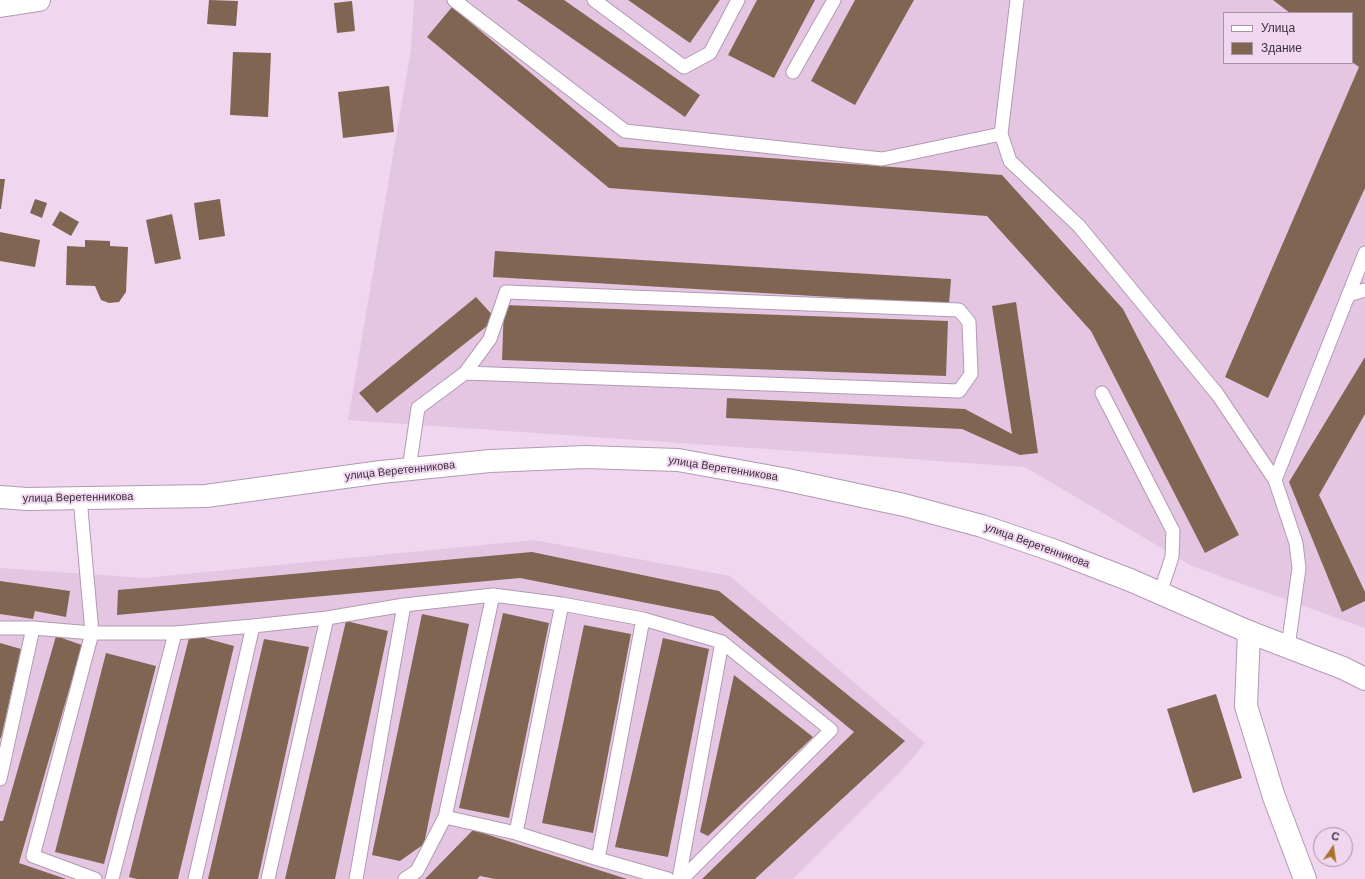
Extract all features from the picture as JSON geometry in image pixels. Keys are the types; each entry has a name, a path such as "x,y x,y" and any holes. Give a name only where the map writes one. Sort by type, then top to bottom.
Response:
{"main road":[{"path":"0,6 39,0"},
{"name":"улица Веретенникова","path":"0,497 27,499 206,496 408,469 490,461 585,457 678,460 783,478 904,505 982,526 1055,551 1160,593 1249,632 1344,668"},
{"path":"1249,632 1246,706 1274,797 1305,879"},
{"path":"1344,668 1365,672"},
{"path":"1344,668 1365,679"}],"lane":[{"path":"454,0 625,131 882,159 1001,134"},
{"path":"594,0 684,67 710,53 738,0"},
{"path":"792,72 834,0"},
{"path":"1017,0 1001,134 1010,161 1084,232 1218,395 1275,480 1296,543 1299,568 1288,647"},
{"path":"1275,480 1365,253"},
{"path":"1348,295 1365,290"},
{"path":"408,469 418,408 466,373 490,339 506,292 959,310 969,322 971,374 959,391 466,373"},
{"path":"1102,394 1172,531 1172,557 1160,593"},
{"path":"0,487 27,499"},
{"path":"80,498 92,633 33,856 95,879"},
{"path":"405,879 417,871 445,817 493,595"},
{"path":"0,628 33,628 92,633 175,633 327,618 404,604 493,595 562,604 643,620 722,642 831,730 680,879"},
{"path":"356,879 404,604"},
{"path":"516,833 562,604"},
{"path":"268,879 327,618"},
{"path":"598,859 643,620"},
{"path":"195,879 253,626"},
{"path":"0,779 33,628"},
{"path":"112,879 175,633"},
{"path":"680,879 722,642"},
{"path":"445,817 516,833 668,879"}],"shaded area":[{"path":"414,0 1365,0 1365,628 1192,566 1025,467 348,420 411,49"},
{"path":"534,540 730,576 925,743 906,766 793,879 0,879 0,568 144,578"}],"building":[{"path":"209,0 238,1 236,26 207,24"},
{"path":"517,0 564,0 700,95 685,117"},
{"path":"628,0 720,0 690,43"},
{"path":"757,0 815,0 774,78 728,55"},
{"path":"855,0 914,0 855,105 811,81"},
{"path":"1273,0 1365,0 1365,188 1268,398 1225,377 1359,67 1353,63 1353,12 1289,12"},
{"path":"352,1 355,31 337,33 334,3"},
{"path":"452,7 619,147 1002,175 1123,309 1239,535 1205,553 1091,331 987,216 609,188 427,37"},
{"path":"233,52 271,53 268,117 230,115"},
{"path":"389,86 394,132 343,138 338,92"},
{"path":"0,179 5,179 1,209 0,209"},
{"path":"35,199 47,203 42,218 30,213"},
{"path":"220,199 225,236 199,240 194,203"},
{"path":"60,211 79,222 71,236 52,225"},
{"path":"172,214 181,259 155,264 146,220"},
{"path":"0,232 40,240 35,267 0,261"},
{"path":"85,240 110,241 110,246 128,247 126,292 119,302 109,303 101,300 95,286 66,285 67,246 85,247"},
{"path":"495,251 951,279 949,304 493,277"},
{"path":"476,297 496,319 377,413 359,393"},
{"path":"1016,302 1038,453 1020,455 962,429 726,418 727,398 965,409 1012,434 992,306"},
{"path":"504,305 948,321 946,376 502,360"},
{"path":"1365,357 1365,414 1319,495 1365,592 1365,601 1342,612 1289,482"},
{"path":"532,552 719,591 905,741 755,879 702,879 854,732 713,616 520,578 117,615 118,590"},
{"path":"0,581 70,591 66,617 35,611 33,619 0,614"},
{"path":"503,613 549,623 509,818 459,808"},
{"path":"422,614 469,624 424,844 400,861 372,855"},
{"path":"346,621 388,631 335,879 285,879"},
{"path":"584,625 631,634 593,833 542,823"},
{"path":"190,634 234,646 178,879 137,879 129,877"},
{"path":"56,636 82,645 19,863 66,879 0,879 0,821 3,821"},
{"path":"663,638 709,649 668,857 615,847"},
{"path":"264,639 309,647 258,879 208,879"},
{"path":"0,643 21,649 1,738 0,738"},
{"path":"106,653 156,666 104,864 55,852"},
{"path":"734,675 813,737 708,836 700,832"},
{"path":"1216,694 1242,778 1193,793 1167,709"},
{"path":"473,830 627,879 495,879 480,876 477,879 425,879"}]}
